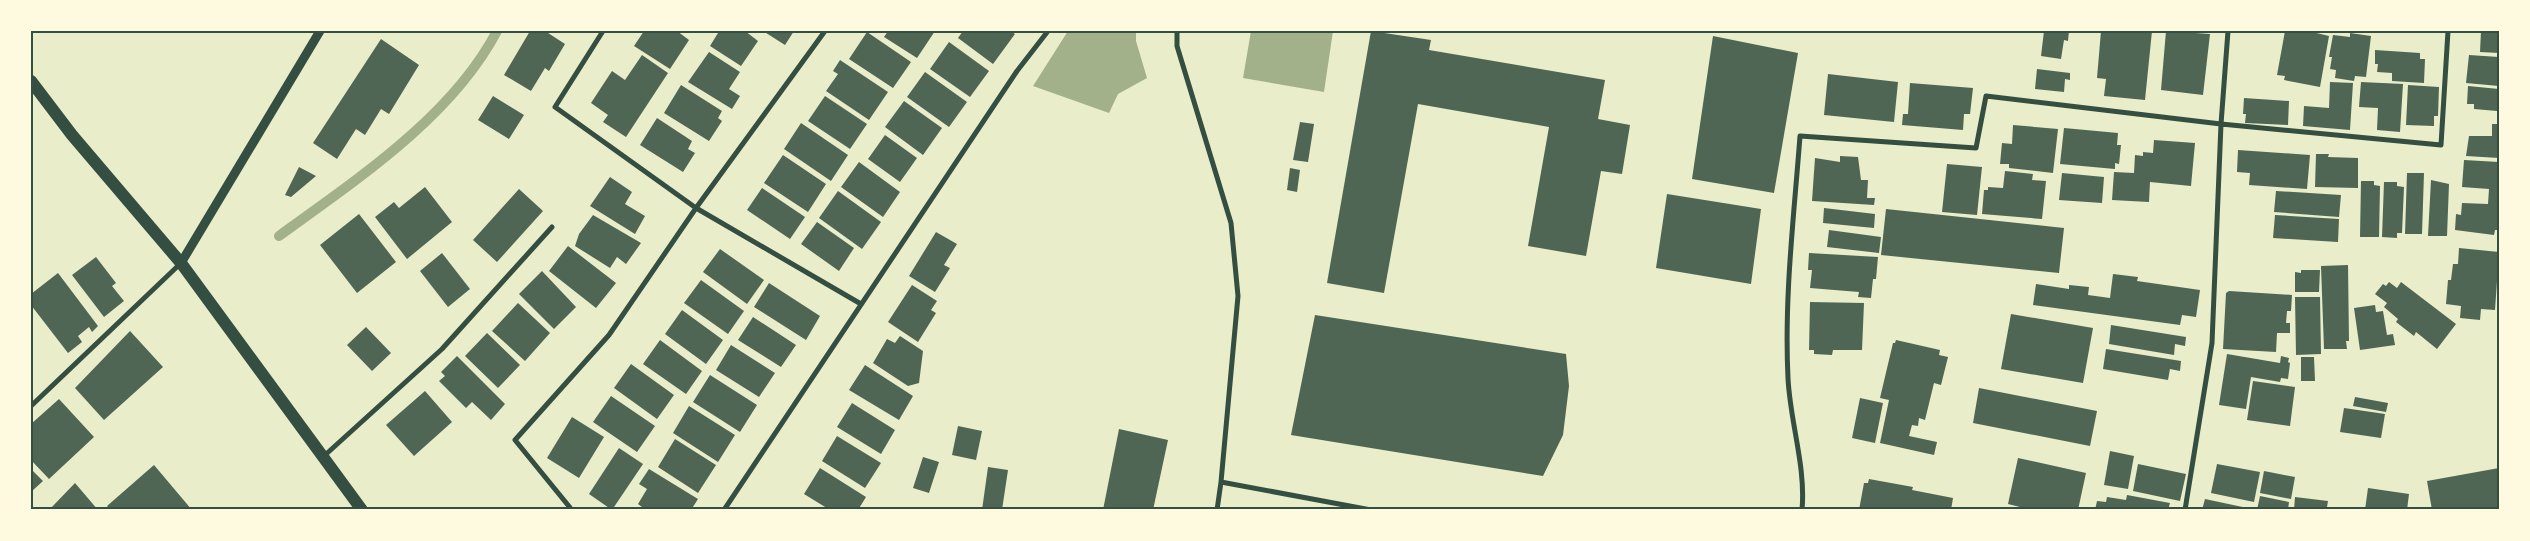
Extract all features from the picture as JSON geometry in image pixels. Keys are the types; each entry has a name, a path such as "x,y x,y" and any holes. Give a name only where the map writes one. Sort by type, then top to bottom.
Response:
{"main road":[{"path":"31,81 72,135 182,263 362,510"}],"street":[{"path":"31,406 182,263 320,31"},
{"path":"603,31 556,107 696,208 861,304"},
{"path":"572,510 515,440 609,335 696,208 825,31"},
{"path":"724,510 1017,71 1048,31"},
{"path":"1177,31 1177,46 1231,223 1238,296 1217,510"},
{"path":"2185,510 2212,343 2221,124 2228,31"},
{"path":"1802,510 1804,491 1788,380 1786,322 1800,136 1976,148 1986,96 2221,124 2441,145 2448,31"},
{"path":"323,457 442,349 552,227"},
{"path":"1220,482 1371,510"}],"shaded area":[{"path":"1068,31 1136,31 1136,41 1147,78 1118,94 1109,113 1033,86"},
{"path":"1251,31 1333,31 1324,92 1243,78"}],"building":[{"path":"530,31 545,31 565,44 549,71 545,68 531,91 504,75"},
{"path":"644,31 677,31 689,40 670,69 634,46"},
{"path":"715,31 745,31 758,41 741,66 710,46 718,33"},
{"path":"763,31 794,31 785,45"},
{"path":"888,31 935,31 917,58 884,37"},
{"path":"963,31 1010,31 1015,34 993,64 958,38"},
{"path":"1371,31 1431,40 1429,50 1605,80 1598,119 1630,125 1622,174 1601,171 1586,256 1528,246 1549,127 1418,104 1384,293 1327,283"},
{"path":"2044,31 2069,31 2068,41 2064,40 2061,59 2041,56"},
{"path":"2101,31 2152,31 2145,100 2104,96 2106,79 2097,78"},
{"path":"2166,31 2210,34 2203,95 2161,90"},
{"path":"2285,31 2308,31 2329,36 2320,87 2284,80 2285,76 2277,75"},
{"path":"2481,31 2499,31 2499,53 2480,52"},
{"path":"867,32 911,62 893,88 849,59"},
{"path":"2350,33 2371,36 2366,77 2355,76 2354,81 2335,78 2336,70 2330,69 2332,57 2329,57 2333,35 2350,37"},
{"path":"1713,36 1798,53 1774,193 1692,179"},
{"path":"381,39 419,65 389,114 381,109 365,135 356,129 337,159 313,143"},
{"path":"949,42 989,71 970,97 930,69"},
{"path":"2375,50 2420,53 2420,59 2425,59 2424,83 2392,81 2392,73 2377,72 2378,64 2375,64"},
{"path":"709,52 740,72 729,89 740,96 732,109 688,82"},
{"path":"642,55 668,73 626,137 603,122 608,115 591,103 612,71 625,80"},
{"path":"2469,55 2499,57 2499,86 2466,83"},
{"path":"840,60 888,92 869,120 826,91 838,74 833,71"},
{"path":"2037,69 2070,73 2070,80 2065,79 2064,92 2035,89"},
{"path":"925,72 967,102 949,127 907,97"},
{"path":"1828,74 1898,82 1894,122 1824,115"},
{"path":"2330,82 2353,83 2350,130 2303,126 2304,106 2329,108"},
{"path":"2361,82 2403,84 2400,132 2377,130 2378,108 2359,107"},
{"path":"1910,83 1973,88 1970,114 1964,114 1963,130 1902,125 1903,114 1908,114"},
{"path":"681,85 722,111 718,118 722,121 709,141 664,113"},
{"path":"2408,85 2439,87 2438,116 2434,116 2434,126 2406,125"},
{"path":"2468,86 2499,89 2497,111 2474,109 2474,104 2467,104"},
{"path":"493,96 524,115 509,139 478,120"},
{"path":"825,96 867,124 850,149 808,121"},
{"path":"2244,98 2289,101 2288,125 2245,123 2246,114 2243,114"},
{"path":"904,101 942,128 923,155 885,127"},
{"path":"657,118 692,141 688,149 695,153 683,172 640,145"},
{"path":"1300,122 1314,124 1308,162 1293,160"},
{"path":"801,123 848,155 831,181 784,149"},
{"path":"2492,124 2499,124 2499,158 2466,156 2469,136 2492,136"},
{"path":"2013,125 2058,129 2053,173 2009,168 2009,164 2000,164 2002,143 2012,144"},
{"path":"2064,128 2118,133 2117,145 2121,145 2119,164 2115,163 2115,169 2060,164"},
{"path":"885,135 917,158 900,182 868,159"},
{"path":"2154,140 2195,143 2191,186 2150,182 2149,202 2112,200 2114,172 2134,173 2135,155 2143,156 2143,152 2153,153"},
{"path":"2238,150 2310,155 2307,189 2249,185 2250,173 2237,172"},
{"path":"2316,154 2329,154 2328,157 2358,158 2358,188 2315,187"},
{"path":"783,155 826,184 808,212 764,183"},
{"path":"1840,156 1858,157 1861,180 1868,180 1867,198 1875,198 1874,205 1812,201 1815,158 1840,162"},
{"path":"2464,160 2499,162 2499,230 2495,230 2494,235 2455,230 2456,214 2461,215 2462,203 2488,204 2489,189 2462,187"},
{"path":"859,162 900,192 883,217 841,187"},
{"path":"1947,164 1982,167 1977,215 1942,212"},
{"path":"299,167 316,176 291,197 285,195"},
{"path":"1290,168 1300,170 1297,192 1287,190"},
{"path":"2005,171 2033,174 2032,180 2046,181 2042,219 1982,214 1984,190 1988,190 1988,187 2003,188"},
{"path":"2062,173 2104,177 2102,203 2059,200"},
{"path":"2407,173 2424,173 2422,234 2405,234"},
{"path":"610,177 632,192 625,204 645,216 635,234 590,206"},
{"path":"2431,180 2449,184 2447,236 2428,236"},
{"path":"2361,181 2374,181 2374,185 2380,186 2379,237 2360,237"},
{"path":"2384,182 2397,182 2397,186 2404,187 2402,233 2397,233 2397,238 2382,237"},
{"path":"425,187 452,222 407,259 375,217 394,202 399,208"},
{"path":"762,188 805,217 790,239 747,210"},
{"path":"519,189 543,211 497,262 473,240"},
{"path":"838,191 881,222 862,249 819,218"},
{"path":"2276,191 2341,195 2339,217 2274,212"},
{"path":"1667,194 1761,209 1751,284 1656,268"},
{"path":"1824,208 1875,214 1874,228 1823,223"},
{"path":"1886,209 2064,228 2059,273 1881,255"},
{"path":"359,214 396,262 357,293 320,245"},
{"path":"593,215 641,243 626,264 617,257 610,268 575,246 579,234"},
{"path":"2275,215 2339,219 2338,242 2273,238"},
{"path":"817,222 854,248 839,271 801,244"},
{"path":"1829,230 1881,237 1879,253 1827,247"},
{"path":"936,232 957,244 944,265 950,268 935,292 909,276"},
{"path":"568,246 616,283 596,308 549,271"},
{"path":"2459,248 2499,252 2495,310 2481,309 2480,320 2460,318 2461,306 2446,304 2448,280 2451,280 2453,264 2458,264"},
{"path":"720,249 764,280 747,304 703,272"},
{"path":"442,253 470,289 448,307 420,271"},
{"path":"1809,253 1878,257 1876,279 1873,279 1871,298 1858,297 1859,292 1810,288 1812,270 1808,270"},
{"path":"96,257 116,283 112,286 124,301 104,317 72,275"},
{"path":"2348,265 2349,341 2346,341 2347,349 2324,349 2321,266"},
{"path":"2301,270 2320,270 2319,292 2295,292 2295,272 2301,273"},
{"path":"542,271 576,307 554,329 519,294"},
{"path":"58,273 98,326 92,332 89,327 78,336 82,342 68,353 31,305 31,294"},
{"path":"2113,274 2138,277 2137,281 2200,290 2196,317 2182,315 2180,325 2033,305 2036,284 2069,289 2069,285 2089,287 2088,295 2110,298"},
{"path":"701,280 744,311 728,334 684,303"},
{"path":"2389,282 2397,288 2401,282 2456,324 2437,349 2416,332 2414,336 2396,322 2398,319 2384,307 2387,303 2375,294 2383,284 2386,286"},
{"path":"769,283 820,316 806,340 754,307"},
{"path":"912,285 937,301 931,310 936,313 918,342 888,322"},
{"path":"2229,291 2292,295 2291,311 2287,311 2286,323 2290,323 2290,333 2277,333 2276,352 2223,349 2226,293"},
{"path":"2295,297 2320,297 2321,354 2296,355"},
{"path":"1810,302 1864,303 1862,350 1833,350 1832,355 1814,354 1814,350 1809,350"},
{"path":"518,303 550,333 525,361 492,331"},
{"path":"2375,305 2376,312 2383,311 2387,335 2393,334 2395,345 2360,350 2354,308"},
{"path":"682,310 723,340 706,364 665,334"},
{"path":"2011,314 2093,328 2083,383 2001,369"},
{"path":"1315,315 1566,354 1569,386 1563,435 1543,476 1291,435"},
{"path":"753,317 796,345 781,367 738,340"},
{"path":"2111,325 2186,337 2185,346 2175,344 2174,355 2109,344"},
{"path":"366,327 391,353 372,371 347,345"},
{"path":"130,331 163,367 104,420 75,388"},
{"path":"487,333 520,365 498,388 465,356"},
{"path":"900,336 923,351 919,383 908,386 873,363 887,339 895,343"},
{"path":"660,340 702,371 686,394 643,364"},
{"path":"1896,340 1940,350 1939,355 1948,357 1941,385 1934,383 1925,420 1919,418 1918,426 1912,425 1909,436 1937,442 1934,455 1880,443 1889,400 1880,398 1893,343"},
{"path":"731,345 775,373 759,397 716,370"},
{"path":"2106,349 2181,361 2180,371 2170,369 2168,380 2103,369"},
{"path":"2227,354 2280,363 2281,356 2289,358 2288,379 2281,378 2280,382 2251,377 2246,409 2219,405"},
{"path":"457,356 505,404 491,420 472,402 466,408 439,381 445,376 441,372"},
{"path":"2301,357 2314,357 2315,381 2301,381"},
{"path":"631,364 674,395 657,419 614,388"},
{"path":"865,365 913,396 899,420 849,390"},
{"path":"710,375 757,405 740,432 693,402"},
{"path":"2253,381 2295,387 2290,426 2247,420"},
{"path":"1979,388 2097,411 2090,446 1973,423"},
{"path":"425,391 452,422 414,456 386,425"},
{"path":"611,396 655,426 637,452 593,422"},
{"path":"2355,397 2388,403 2386,412 2353,406"},
{"path":"1860,398 1883,403 1875,443 1852,438"},
{"path":"59,399 94,437 49,479 31,460 31,424"},
{"path":"852,403 895,430 881,454 837,427"},
{"path":"689,406 735,435 718,462 673,433"},
{"path":"2344,408 2385,414 2381,438 2340,432"},
{"path":"572,417 604,437 579,478 547,458"},
{"path":"958,426 982,431 976,460 952,455"},
{"path":"1119,429 1168,440 1153,510 1103,510"},
{"path":"837,436 881,463 865,488 822,461"},
{"path":"675,439 716,465 698,493 658,467"},
{"path":"619,448 643,464 612,510 589,494"},
{"path":"2110,451 2134,456 2128,489 2104,485"},
{"path":"923,457 939,462 929,493 913,488"},
{"path":"2018,458 2086,473 2078,510 2032,510 2008,504"},
{"path":"2138,464 2186,474 2180,501 2133,491"},
{"path":"2217,464 2260,472 2254,502 2211,493"},
{"path":"154,465 192,510 110,510 107,506"},
{"path":"988,467 1008,470 1002,510 982,510"},
{"path":"820,468 866,497 858,510 830,510 804,494"},
{"path":"2499,468 2499,510 2432,510 2427,481"},
{"path":"31,469 43,481 31,492"},
{"path":"649,469 698,499 691,510 646,510 638,504 647,489 639,484"},
{"path":"2264,471 2295,477 2291,499 2260,493"},
{"path":"1869,479 1913,487 1912,490 1953,498 1951,510 1859,510 1864,483 1868,483"},
{"path":"75,483 98,510 49,510"},
{"path":"2368,488 2409,494 2407,510 2365,510"},
{"path":"2127,495 2170,503 2168,510 2095,510 2097,501 2106,502 2107,497 2126,500"},
{"path":"2260,496 2289,502 2288,510 2257,510"},
{"path":"2295,497 2328,501 2327,507 2338,510 2294,510"},
{"path":"2205,499 2252,509 2252,510 2202,510"}],"waterway":[{"path":"279,236 370,169 429,119 478,62 497,31"}]}
